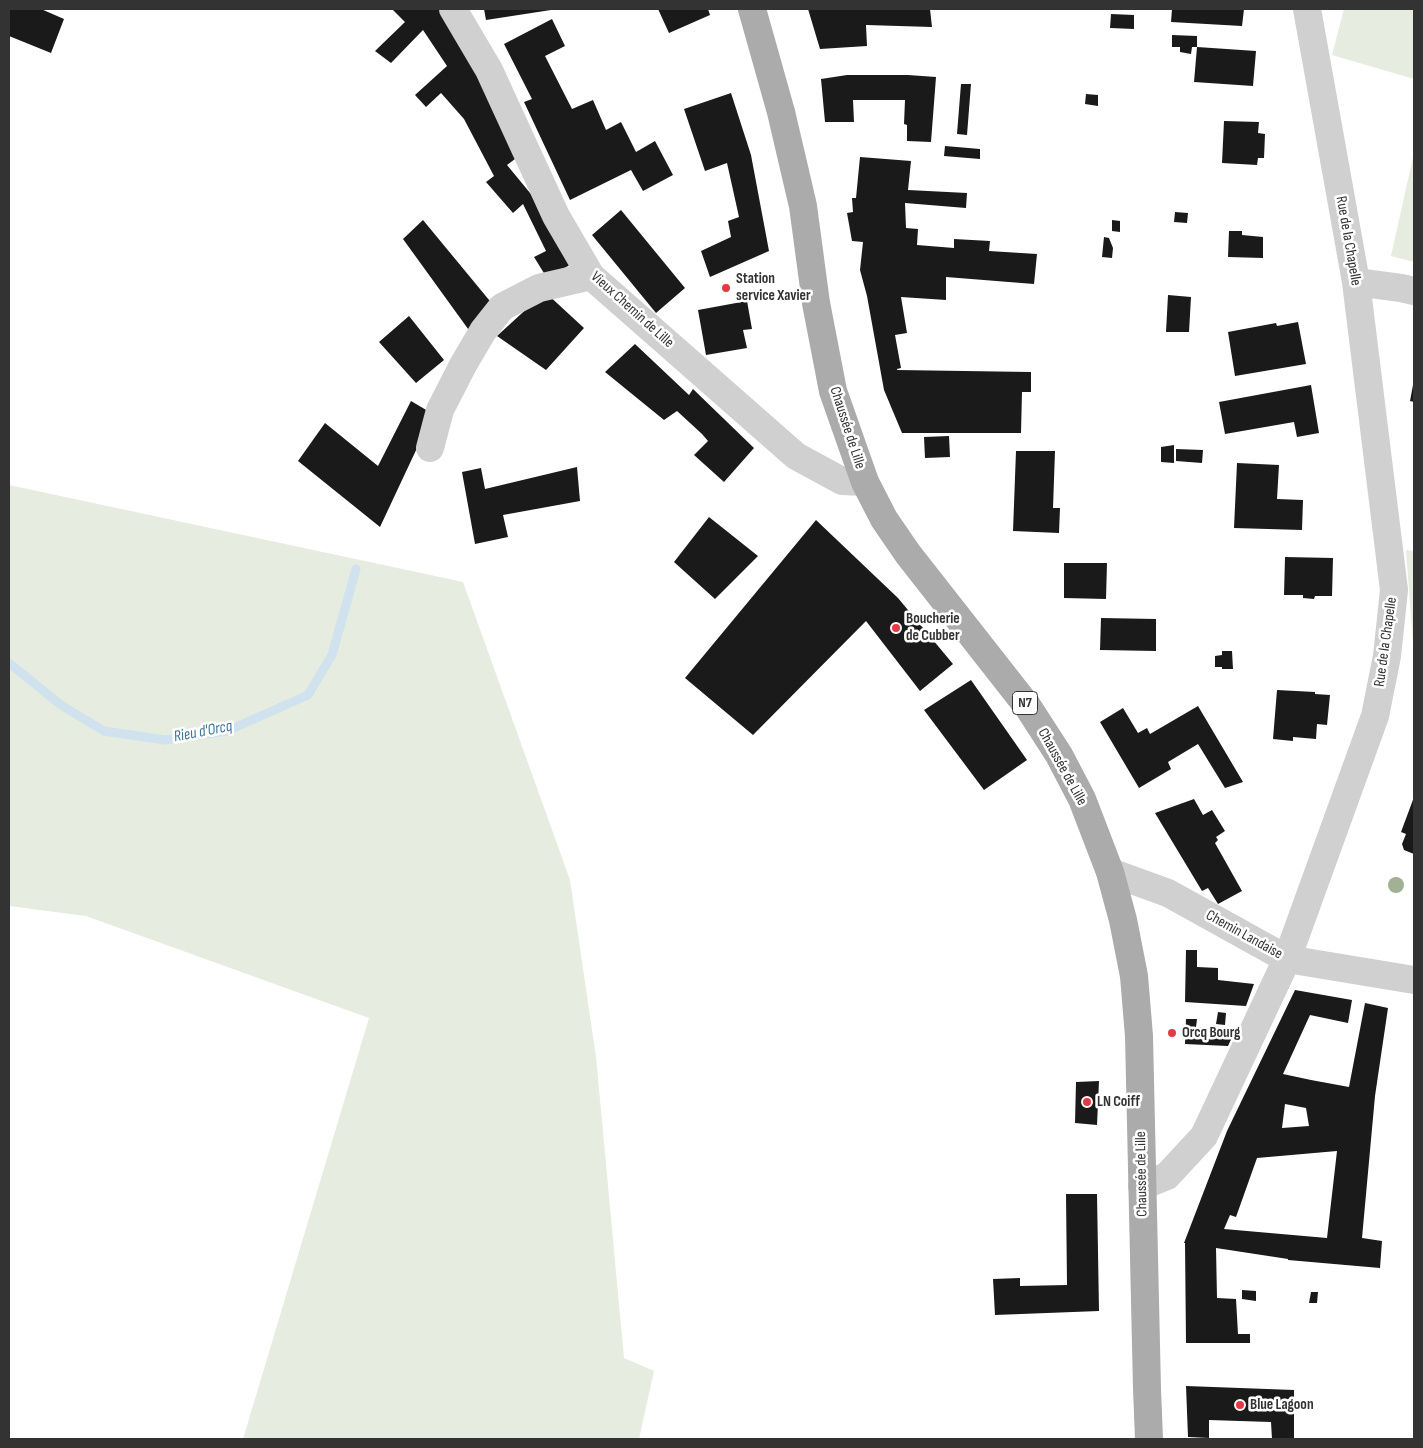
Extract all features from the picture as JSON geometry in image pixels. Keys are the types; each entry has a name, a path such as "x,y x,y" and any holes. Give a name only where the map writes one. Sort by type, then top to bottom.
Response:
{"main road":[{"name":"Chaussée de Lille","path":"752,9 781,112 803,206 816,303 834,391 864,482 884,519 908,554 1028,707 1058,755 1082,799 1110,872 1123,920 1134,976 1139,1036 1150,1439"}],"street":[{"name":"Vieux Chemin de Lille","path":"452,9 489,70 556,216 591,276 796,456 842,481 864,482"},
{"name":"Rue de la Chapelle","path":"1142,1186 1167,1176 1204,1136 1287,959 1375,716 1387,656 1394,590 1356,282 1307,9"},
{"path":"430,448 440,410 483,331 502,307 539,288 591,276"},
{"path":"1356,282 1414,291"},
{"name":"Chemin Landaise","path":"1110,872 1168,894 1287,959 1414,980"}],"shaded area":[{"path":"1344,9 1414,9 1414,79 1332,55"},
{"path":"1414,153 1414,262 1391,256"},
{"path":"9,485 463,582 570,880 596,1057 624,1358 654,1371 639,1439 243,1439 369,1018 86,916 9,906"},
{"path":"1406,550 1414,551 1414,657"}],"building":[{"path":"9,9 41,9 64,19 51,53 9,36"},
{"path":"392,9 443,9 523,153 507,165 535,199 575,262 547,278 534,257 546,251 523,204 513,213 486,182 494,176 464,119 441,93 426,107 415,95 447,66 423,30 391,63 375,51 405,22"},
{"path":"484,9 551,9 551,10 486,20"},
{"path":"658,9 708,9 710,15 669,33"},
{"path":"808,9 930,9 932,27 866,25 867,46 820,49"},
{"path":"1172,9 1244,9 1242,26 1171,22"},
{"path":"1111,14 1134,15 1134,29 1110,28"},
{"path":"552,19 565,46 545,56 572,109 593,100 606,130 621,122 636,152 655,141 673,175 643,191 631,170 570,200 524,102 532,99 504,44"},
{"path":"1172,35 1197,36 1197,47 1192,47 1191,54 1180,52 1180,47 1172,47"},
{"path":"1197,47 1256,51 1253,86 1194,82"},
{"path":"847,75 936,77 931,142 907,141 907,125 904,124 905,100 853,100 854,122 825,122 821,79"},
{"path":"961,84 971,84 967,135 957,134"},
{"path":"731,93 751,155 769,251 710,277 701,251 731,237 728,221 739,217 727,163 705,171 684,109"},
{"path":"1086,94 1098,95 1098,106 1085,104"},
{"path":"1224,121 1259,122 1258,133 1265,134 1264,158 1258,158 1257,165 1222,163"},
{"path":"945,146 980,149 980,159 944,156"},
{"path":"860,157 911,161 908,190 967,193 966,208 905,203 906,228 918,229 917,245 954,248 954,239 990,241 989,251 1037,254 1034,284 946,277 946,300 901,297 907,333 895,335 901,368 897,370 1031,372 1031,392 1022,392 1021,433 902,433 884,390 867,296 860,270 863,242 852,241 847,213 853,212 852,198 856,198"},
{"path":"621,210 685,288 656,313 592,235"},
{"path":"1175,212 1188,213 1187,223 1174,222"},
{"path":"423,220 494,306 471,333 403,239"},
{"path":"1112,220 1120,221 1120,232 1112,231"},
{"path":"1229,231 1242,231 1242,235 1263,237 1263,258 1228,257"},
{"path":"1104,237 1109,238 1113,248 1112,258 1102,257"},
{"path":"545,292 584,328 546,370 497,336"},
{"path":"1168,295 1191,297 1189,332 1166,332"},
{"path":"747,301 752,329 743,330 747,348 706,355 698,310"},
{"path":"409,316 444,360 416,383 379,342"},
{"path":"1298,322 1306,364 1235,376 1228,332 1276,323 1277,326"},
{"path":"635,344 689,395 693,389 754,448 724,482 694,455 708,441 702,434 677,411 664,420 605,372"},
{"path":"1311,385 1319,433 1297,437 1294,422 1225,434 1219,402"},
{"path":"1414,385 1414,402 1410,401"},
{"path":"411,401 433,414 380,527 298,461 325,423 378,466"},
{"path":"949,436 950,457 925,458 924,437"},
{"path":"1174,445 1174,463 1161,462 1161,447"},
{"path":"1176,449 1203,450 1202,463 1176,461"},
{"path":"1016,451 1055,451 1053,508 1060,508 1059,533 1013,531"},
{"path":"1237,463 1279,465 1277,499 1303,500 1302,530 1234,528"},
{"path":"577,467 580,501 503,515 508,537 475,544 462,472 481,468 485,489"},
{"path":"709,517 758,556 715,599 674,562"},
{"path":"816,520 898,598 953,664 920,691 866,621 753,735 685,678"},
{"path":"1285,557 1333,558 1332,596 1315,596 1314,599 1303,598 1303,595 1284,595"},
{"path":"1064,563 1107,563 1106,599 1064,598"},
{"path":"1101,618 1156,619 1156,651 1100,650"},
{"path":"1222,651 1232,651 1233,669 1215,667 1215,656 1222,655"},
{"path":"971,680 1027,760 984,790 924,710"},
{"path":"1277,690 1315,692 1315,694 1330,695 1327,725 1317,724 1316,739 1293,737 1293,741 1273,739"},
{"path":"1198,706 1243,782 1225,788 1198,744 1168,762 1171,769 1139,788 1100,722 1123,708 1138,733 1147,728 1150,734"},
{"path":"1414,797 1414,854 1404,850 1402,844 1406,834 1401,832"},
{"path":"1194,799 1203,815 1212,810 1225,831 1216,837 1218,840 1215,843 1242,891 1218,904 1208,888 1202,891 1155,813"},
{"path":"1186,950 1197,950 1197,967 1218,968 1218,980 1254,984 1246,1006 1185,1002"},
{"path":"1295,990 1352,1000 1348,1023 1310,1015 1283,1074 1311,1080 1349,1087 1365,1003 1388,1008 1375,1096 1362,1238 1382,1241 1380,1268 1288,1260 1216,1248 1217,1298 1236,1299 1238,1334 1250,1334 1250,1343 1186,1343 1184,1243 1227,1131","holes":["1285,1104 1306,1108 1309,1126 1282,1128","1337,1151 1327,1238 1224,1229 1230,1215 1236,1217 1257,1158"]},
{"path":"1218,1012 1226,1013 1225,1025 1216,1024"},
{"path":"1186,1019 1197,1019 1196,1027 1235,1031 1228,1046 1185,1044"},
{"name":"LN Coiff","path":"1099,1081 1097,1125 1075,1123 1076,1082"},
{"path":"1066,1194 1097,1194 1099,1311 995,1315 993,1279 1020,1278 1020,1286 1067,1285"},
{"path":"1242,1290 1256,1291 1256,1301 1242,1299"},
{"path":"1311,1292 1318,1292 1317,1303 1309,1303"},
{"name":"Blue Lagoon","path":"1186,1386 1294,1390 1294,1439 1272,1439 1271,1422 1209,1420 1209,1438 1188,1437"}],"waterway":[{"name":"Rieu d'Orcq","path":"9,663 61,705 104,731 165,740 227,731 308,695 332,655 356,569"}],"place":[{"name":"Station service Xavier","path":"726,288"},
{"name":"Boucherie de Cubber","path":"896,628"},
{"name":"Orcq Bourg","path":"1172,1033"},
{"name":"LN Coiff","path":"1087,1102"},
{"name":"Blue Lagoon","path":"1240,1405"}]}
